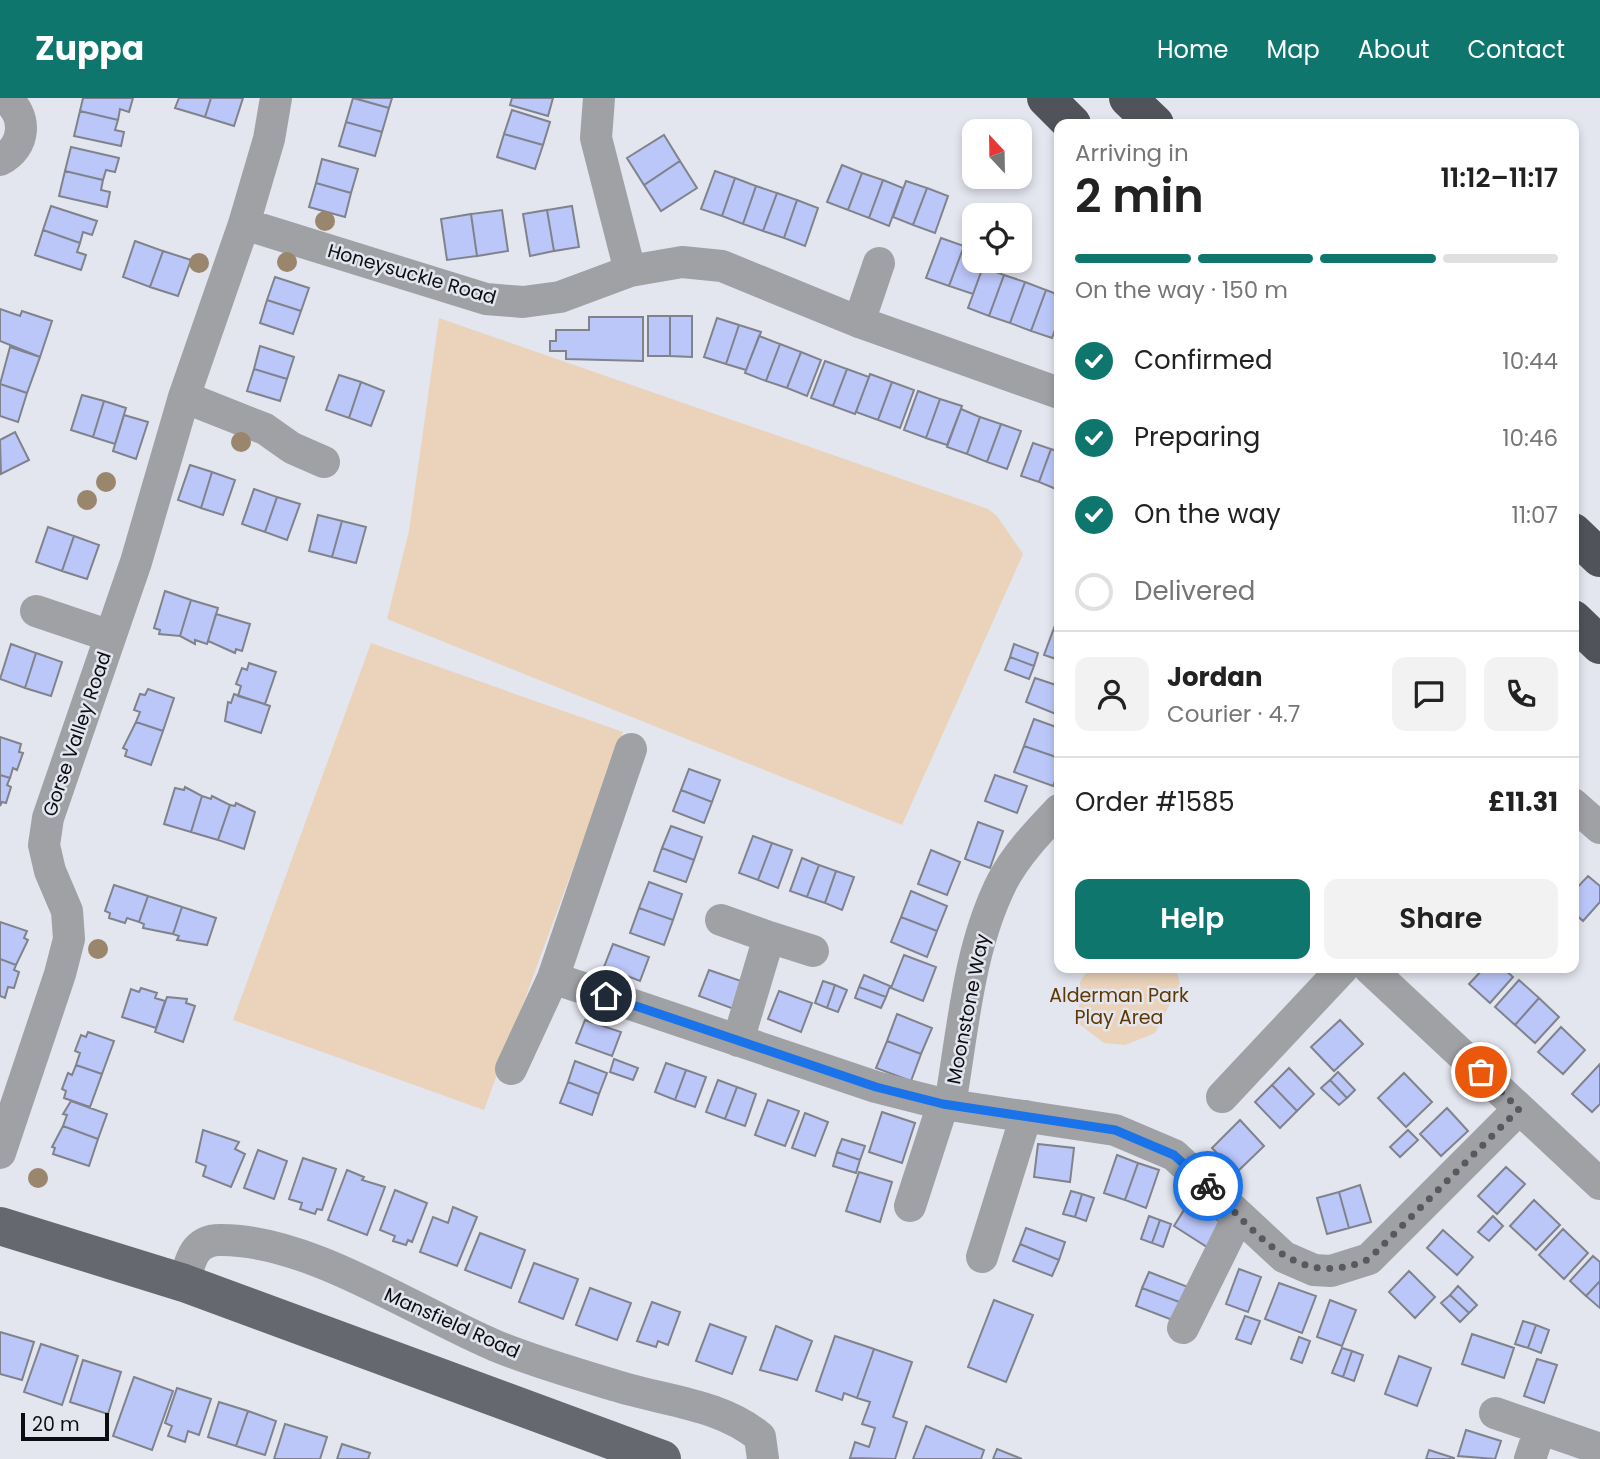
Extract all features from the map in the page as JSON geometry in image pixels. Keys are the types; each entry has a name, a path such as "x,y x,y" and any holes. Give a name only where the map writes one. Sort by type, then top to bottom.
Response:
{"highway":[{"path":"1046,98 1067,119"},
{"path":"1128,98 1150,119"},
{"path":"1579,538 1600,558"},
{"path":"1579,625 1600,645"}],"main road":[{"path":"0,1226 184,1283 662,1459"}],"street":[{"path":"0,160 15,150 21,137 17,110 5,98"},
{"name":"Gorse Valley Road","path":"0,1153 60,974 69,939 67,911 50,871 44,845 47,818 136,562 184,397 244,223 269,139 276,98"},
{"path":"599,98 596,138 630,271"},
{"name":"Honeysuckle Road","path":"244,223 485,299 523,302 560,297 630,271 682,262 722,266 859,322 1048,389"},
{"path":"859,322 879,263"},
{"path":"184,397 265,429 292,448 324,463"},
{"name":"Gorse Valley Road","path":"36,611 110,636"},
{"path":"510,1069 553,978 631,749"},
{"name":"Moonstone Way","path":"910,1206 947,1105 974,961 984,925 1003,880 1034,836 1054,815"},
{"path":"721,920 813,951"},
{"path":"738,1041 769,937"},
{"path":"1222,1097 1338,973"},
{"path":"1379,973 1600,1184"},
{"path":"553,978 876,1087 947,1105 1115,1130 1174,1155 1284,1257 1314,1270 1352,1267 1369,1259 1519,1109"},
{"path":"982,1257 1026,1116"},
{"path":"1183,1328 1239,1215"},
{"name":"Mansfield Road","path":"184,1283 193,1252 205,1242 221,1240 273,1248 316,1261 497,1346 619,1387 697,1406 744,1423 760,1437 763,1459"},
{"path":"1495,1413 1600,1449"},
{"path":"1530,1459 1540,1429"}],"green space":[{"path":"439,318 988,509 997,516 1023,554 902,825 387,619 409,531"},
{"path":"371,643 623,732 484,1110 233,1020"},
{"name":"Alderman Park Play Area","path":"1086,973 1177,973 1180,984 1155,1033 1125,1045 1104,1043 1078,1023 1080,982"}],"building":[{"path":"83,98 133,98 129,112 120,109 118,120 80,111"},
{"path":"179,98 211,98 205,117 175,108"},
{"path":"211,98 243,98 234,126 205,117"},
{"path":"353,98 389,108 382,132 346,122"},
{"path":"354,98 392,98 389,108"},
{"path":"512,98 553,98 548,116 510,105"},
{"path":"512,110 550,122 543,145 504,134"},
{"path":"80,111 118,120 115,130 124,132 121,146 74,136"},
{"path":"346,122 382,132 375,156 339,146"},
{"path":"504,134 543,145 535,169 497,157"},
{"path":"664,135 680,161 644,185 627,158"},
{"path":"71,147 119,158 115,172 106,170 103,180 65,171"},
{"path":"322,159 358,169 351,193 316,183"},
{"path":"680,161 697,188 661,211 644,185"},
{"path":"842,165 862,173 848,210 827,202"},
{"path":"65,171 103,180 101,190 110,192 107,207 59,196"},
{"path":"715,171 735,178 722,216 701,209"},
{"path":"862,173 883,180 869,218 848,210"},
{"path":"735,178 756,186 743,224 722,216"},
{"path":"883,180 903,188 889,226 869,218"},
{"path":"906,181 927,188 913,225 893,217"},
{"path":"316,183 351,193 345,217 309,207"},
{"path":"756,186 777,193 763,231 743,224"},
{"path":"927,188 948,196 935,233 913,225"},
{"path":"777,193 797,200 784,238 763,231"},
{"path":"797,200 818,208 805,246 784,238"},
{"path":"51,206 97,221 92,235 83,232 80,243 43,230"},
{"path":"572,206 579,247 554,251 547,210"},
{"path":"502,210 508,251 477,256 471,214"},
{"path":"547,210 554,251 530,256 523,214"},
{"path":"471,214 477,256 447,260 441,219"},
{"path":"43,230 80,243 77,252 86,255 81,270 35,255"},
{"path":"941,238 962,245 949,286 926,278"},
{"path":"135,241 163,251 150,287 123,277"},
{"path":"163,251 191,260 178,296 150,287"},
{"path":"962,251 962,273 981,273 973,294 949,286"},
{"path":"981,273 1004,275 989,316 968,308"},
{"path":"1004,275 1025,282 1010,323 989,316"},
{"path":"275,277 309,288 301,311 267,300"},
{"path":"1025,282 1046,290 1031,331 1010,323"},
{"path":"1046,290 1054,293 1052,338 1031,331"},
{"path":"267,300 301,311 293,334 260,323"},
{"path":"0,309 20,316 22,311 52,321 40,357 0,341"},
{"path":"648,316 670,316 670,356 648,356"},
{"path":"670,316 692,316 692,357 670,356"},
{"path":"589,317 643,317 643,361 566,359 566,351 550,351 550,341 556,341 556,330 589,330"},
{"path":"717,318 739,325 726,364 704,357"},
{"path":"739,325 761,332 746,370 726,364"},
{"path":"759,336 780,344 766,381 745,373"},
{"path":"780,344 801,352 787,388 766,381"},
{"path":"260,346 294,357 287,379 254,369"},
{"path":"10,347 40,357 27,393 0,384"},
{"path":"801,352 821,360 807,396 787,388"},
{"path":"825,361 847,369 833,406 811,398"},
{"path":"254,369 287,379 280,401 247,391"},
{"path":"847,369 869,377 855,414 833,406"},
{"path":"870,374 892,382 878,420 856,412"},
{"path":"339,375 361,382 349,418 326,410"},
{"path":"361,382 384,391 371,426 349,418"},
{"path":"892,382 914,390 900,428 878,420"},
{"path":"0,384 27,393 18,422 0,416"},
{"path":"918,391 940,399 926,438 904,430"},
{"path":"82,395 104,401 93,437 71,430"},
{"path":"940,399 962,406 947,445 926,438"},
{"path":"104,401 126,408 115,444 93,437"},
{"path":"961,409 980,417 967,454 947,447"},
{"path":"124,415 148,422 136,459 113,451"},
{"path":"980,417 1001,424 987,462 967,454"},
{"path":"1001,424 1021,431 1007,469 987,462"},
{"path":"15,432 29,460 1,474 0,440"},
{"path":"1033,443 1051,449 1039,482 1021,476"},
{"path":"1051,449 1054,450 1054,488 1039,482"},
{"path":"190,465 212,472 201,508 178,500"},
{"path":"212,472 235,480 223,515 201,508"},
{"path":"254,489 277,497 265,532 242,524"},
{"path":"277,497 300,504 287,540 265,532"},
{"path":"318,515 342,521 332,557 309,551"},
{"path":"342,521 366,527 356,563 332,557"},
{"path":"48,527 74,536 62,571 36,562"},
{"path":"74,536 99,545 87,579 62,571"},
{"path":"165,591 191,600 180,636 159,634 160,630 154,628"},
{"path":"191,600 218,608 207,644 195,640 195,644 180,636"},
{"path":"216,614 250,624 242,651 236,649 235,653 208,641"},
{"path":"1054,628 1054,658 1044,655"},
{"path":"11,644 36,653 25,688 0,679"},
{"path":"1014,644 1038,653 1034,666 1010,657"},
{"path":"36,653 62,662 51,696 25,688"},
{"path":"1010,657 1034,666 1029,679 1005,670"},
{"path":"249,663 276,672 265,704 238,696 241,686 236,684 242,668 247,670"},
{"path":"1035,678 1054,684 1054,713 1026,702"},
{"path":"148,689 174,698 163,731 136,722 140,712 134,710 140,694 145,695"},
{"path":"234,694 270,706 261,733 225,721 228,702 231,703"},
{"path":"1034,719 1054,726 1054,756 1024,746"},
{"path":"136,722 163,731 151,765 125,756 127,750 123,748"},
{"path":"0,737 21,744 19,752 23,753 17,770 13,768 10,778 0,775"},
{"path":"1024,746 1054,756 1053,786 1014,772"},
{"path":"689,769 720,780 712,802 681,790"},
{"path":"0,775 10,778 7,785 11,787 6,803 2,802 0,806"},
{"path":"995,775 1027,786 1017,813 985,801"},
{"path":"185,787 202,796 191,832 164,824 175,788 184,790"},
{"path":"681,790 712,802 704,823 673,811"},
{"path":"202,796 211,799 212,796 230,805 218,840 191,832"},
{"path":"236,803 255,812 244,849 218,840 230,805 235,806"},
{"path":"978,822 1003,831 990,868 965,859"},
{"path":"671,826 702,837 694,860 662,848"},
{"path":"753,836 772,843 758,880 739,873"},
{"path":"772,843 792,850 778,888 758,880"},
{"path":"662,848 694,860 686,882 654,871"},
{"path":"931,850 960,862 947,895 918,884"},
{"path":"802,858 819,865 807,897 790,891"},
{"path":"819,865 836,871 825,903 807,897"},
{"path":"836,871 854,877 842,910 825,903"},
{"path":"1588,876 1600,886 1600,902 1583,921 1579,917 1579,886"},
{"path":"649,882 682,894 673,920 639,908"},
{"path":"114,885 148,896 139,922 127,918 125,923 109,918 110,913 105,911"},
{"path":"911,891 947,906 937,931 901,917"},
{"path":"148,896 182,907 173,934 143,928 144,924 139,922"},
{"path":"182,907 216,918 207,945 177,940 179,936 173,934"},
{"path":"639,908 673,920 664,945 630,933"},
{"path":"901,917 937,931 927,957 891,942"},
{"path":"0,922 27,931 24,938 28,940 16,965 0,959"},
{"path":"613,944 649,957 640,981 604,967"},
{"path":"904,955 936,967 923,1001 891,988"},
{"path":"0,959 16,965 14,970 19,972 14,988 8,987 5,998 0,996"},
{"path":"709,970 744,982 734,1009 699,996"},
{"path":"1479,973 1509,973 1513,977 1490,1003 1469,984"},
{"path":"864,975 890,986 886,997 859,987"},
{"path":"1519,980 1539,998 1515,1025 1495,1007"},
{"path":"823,981 835,985 827,1008 815,1003"},
{"path":"835,985 847,990 838,1012 827,1008"},
{"path":"859,987 886,997 881,1008 855,998"},
{"path":"141,988 157,993 155,998 165,1001 156,1028 122,1017 131,989 139,992"},
{"path":"779,991 812,1003 801,1032 768,1019"},
{"path":"167,997 187,999 186,1003 195,1006 183,1042 155,1032"},
{"path":"1539,998 1559,1017 1535,1043 1515,1025"},
{"path":"897,1014 932,1028 921,1054 887,1041"},
{"path":"585,1020 621,1032 612,1056 576,1043"},
{"path":"1340,1020 1363,1044 1334,1071 1311,1047"},
{"path":"1561,1027 1585,1050 1563,1074 1538,1052"},
{"path":"88,1032 114,1041 102,1074 76,1065 80,1053 75,1051 81,1035 86,1037"},
{"path":"887,1041 921,1054 911,1081 876,1068"},
{"path":"614,1059 638,1068 633,1080 610,1072"},
{"path":"575,1061 607,1073 599,1094 568,1082"},
{"path":"666,1063 686,1070 675,1100 655,1092"},
{"path":"1600,1064 1600,1104 1592,1112 1572,1094"},
{"path":"76,1065 102,1074 90,1107 64,1098 66,1091 62,1089 68,1073 72,1075"},
{"path":"1289,1068 1314,1094 1297,1111 1272,1085"},
{"path":"686,1070 706,1077 695,1107 675,1100"},
{"path":"1338,1072 1355,1090 1347,1098 1330,1080"},
{"path":"1404,1073 1432,1102 1406,1127 1378,1098"},
{"path":"718,1080 737,1087 725,1119 706,1112"},
{"path":"1330,1080 1347,1098 1339,1105 1321,1088"},
{"path":"568,1082 599,1094 592,1115 560,1103"},
{"path":"1272,1085 1297,1111 1280,1128 1255,1102"},
{"path":"737,1087 756,1094 745,1126 725,1119"},
{"path":"768,1100 799,1111 785,1146 755,1135"},
{"path":"71,1101 107,1114 98,1139 63,1126 67,1115 63,1114"},
{"path":"1447,1108 1468,1131 1441,1156 1420,1134"},
{"path":"882,1112 915,1123 902,1163 869,1152"},
{"path":"805,1113 828,1122 815,1156 792,1148"},
{"path":"1240,1120 1264,1146 1236,1173 1212,1148"},
{"path":"63,1126 98,1139 89,1166 53,1154 55,1148 52,1147"},
{"path":"203,1130 239,1142 235,1149 245,1154 231,1187 203,1176 206,1166 196,1162"},
{"path":"1408,1130 1418,1140 1400,1157 1390,1147"},
{"path":"842,1139 865,1146 860,1160 837,1152"},
{"path":"1038,1144 1074,1148 1070,1182 1034,1177"},
{"path":"258,1150 287,1161 274,1199 244,1188"},
{"path":"837,1152 860,1160 856,1173 833,1166"},
{"path":"1117,1155 1138,1163 1125,1200 1104,1193"},
{"path":"303,1158 336,1169 322,1210 317,1209 315,1214 300,1209 302,1203 289,1199"},
{"path":"1138,1163 1159,1170 1146,1208 1125,1200"},
{"path":"1506,1167 1525,1184 1497,1214 1478,1196"},
{"path":"347,1170 364,1177 362,1180 385,1187 367,1235 328,1220"},
{"path":"859,1172 892,1182 880,1222 846,1211"},
{"path":"1360,1185 1371,1222 1349,1228 1339,1192"},
{"path":"395,1190 427,1203 412,1242 408,1240 406,1245 393,1241 395,1236 380,1230"},
{"path":"1071,1191 1082,1194 1075,1217 1063,1214"},
{"path":"1339,1192 1349,1228 1327,1234 1317,1198"},
{"path":"1082,1194 1094,1198 1086,1221 1075,1217"},
{"path":"1534,1200 1560,1225 1536,1250 1510,1226"},
{"path":"1189,1202 1222,1223 1207,1247 1174,1226"},
{"path":"453,1207 477,1217 457,1266 420,1252 433,1217 448,1223"},
{"path":"1149,1216 1160,1220 1152,1243 1141,1239"},
{"path":"1493,1216 1503,1226 1489,1241 1478,1232"},
{"path":"1160,1220 1171,1224 1163,1247 1152,1243"},
{"path":"1026,1228 1065,1242 1059,1260 1020,1244"},
{"path":"1563,1229 1588,1253 1564,1279 1539,1255"},
{"path":"1443,1230 1473,1257 1457,1275 1427,1248"},
{"path":"480,1233 525,1250 511,1288 465,1270"},
{"path":"1020,1244 1059,1260 1052,1276 1013,1261"},
{"path":"1593,1256 1600,1262 1600,1281 1586,1296 1570,1281"},
{"path":"534,1263 578,1279 563,1319 519,1302"},
{"path":"1239,1269 1261,1277 1248,1312 1226,1304"},
{"path":"1409,1271 1435,1297 1415,1318 1389,1292"},
{"path":"1149,1272 1188,1287 1182,1303 1142,1288"},
{"path":"1600,1281 1600,1308 1586,1296"},
{"path":"1279,1283 1316,1296 1302,1333 1265,1319"},
{"path":"1458,1286 1477,1305 1469,1313 1450,1295"},
{"path":"590,1288 631,1303 617,1340 576,1325"},
{"path":"1142,1288 1182,1303 1175,1321 1136,1306"},
{"path":"1450,1295 1469,1313 1460,1322 1441,1303"},
{"path":"994,1300 1033,1315 1006,1382 968,1367"},
{"path":"1330,1300 1356,1310 1342,1346 1317,1337"},
{"path":"652,1302 680,1312 668,1345 658,1341 656,1347 637,1341"},
{"path":"1245,1316 1260,1321 1251,1344 1236,1339"},
{"path":"1523,1321 1536,1325 1528,1348 1515,1344"},
{"path":"710,1324 746,1337 732,1374 696,1361"},
{"path":"1536,1325 1549,1330 1541,1353 1528,1348"},
{"path":"776,1326 812,1341 797,1380 760,1370"},
{"path":"0,1332 34,1342 22,1380 0,1374"},
{"path":"1472,1334 1514,1348 1504,1378 1462,1364"},
{"path":"835,1336 874,1349 857,1398 844,1393 842,1400 816,1391"},
{"path":"1299,1337 1310,1341 1302,1363 1291,1359"},
{"path":"41,1344 78,1356 62,1405 24,1392"},
{"path":"1342,1348 1352,1351 1343,1377 1332,1373"},
{"path":"874,1349 912,1362 893,1417 907,1422 895,1459 850,1458 855,1442 869,1447 875,1428 862,1424 870,1402 857,1398"},
{"path":"1352,1351 1363,1355 1354,1381 1343,1377"},
{"path":"1399,1356 1431,1368 1417,1406 1385,1394"},
{"path":"1537,1359 1557,1365 1544,1403 1524,1396"},
{"path":"83,1360 121,1372 108,1414 70,1402"},
{"path":"134,1377 173,1391 152,1450 113,1436"},
{"path":"177,1388 211,1399 199,1435 188,1431 185,1442 168,1436 172,1426 165,1423"},
{"path":"219,1402 248,1411 236,1446 208,1437"},
{"path":"248,1411 276,1421 265,1455 236,1446"},
{"path":"285,1424 327,1437 320,1459 274,1459"},
{"path":"926,1426 984,1450 981,1459 913,1459"},
{"path":"1466,1430 1501,1441 1495,1459 1458,1456"},
{"path":"342,1444 370,1453 368,1459 337,1459"},
{"path":"997,1449 1022,1459 993,1459"},
{"path":"1429,1450 1454,1458 1454,1459 1426,1459"}],"way so far":[{"path":"1208,1186 1284,1257 1314,1270 1331,1271 1352,1267 1369,1259 1519,1109 1481,1072"}],"route":[{"path":"606,996 876,1087 943,1104 1115,1130 1174,1155 1208,1186"}]}
